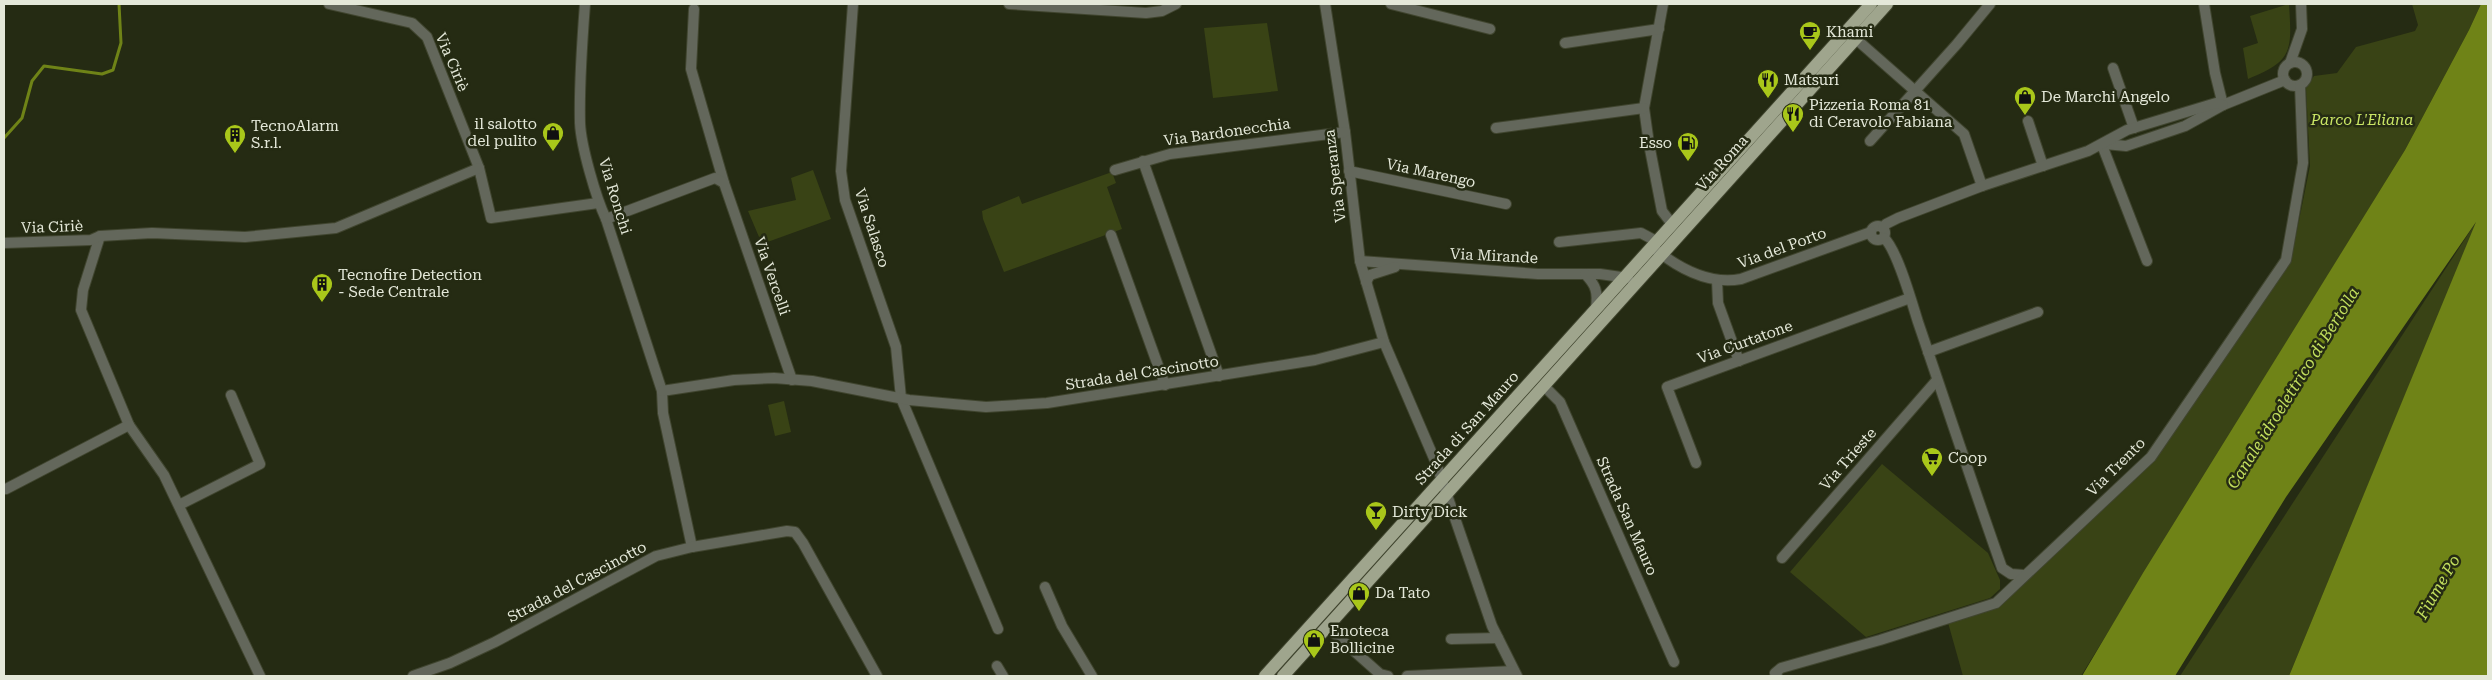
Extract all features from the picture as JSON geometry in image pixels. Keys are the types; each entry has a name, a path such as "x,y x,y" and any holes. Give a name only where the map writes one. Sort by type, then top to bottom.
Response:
{"main road":[{"name":"Via Roma","path":"1572,335 1870,4"},
{"name":"Via Roma","path":"1582,344 1887,4"},
{"name":"Strada di San Mauro","path":"1265,676 1572,335"},
{"name":"Strada di San Mauro","path":"1283,676 1582,344"}],"street":[{"name":"Via Ciriè","path":"330,4 405,20 419,28 427,37 479,168 491,218 598,203"},
{"name":"Via Ronchi","path":"585,4 581,53 580,125 598,203 606,219 662,391"},
{"name":"Via Salasco","path":"853,4 841,171 845,200 896,347 901,398"},
{"path":"1009,4 1146,13 1162,11 1176,4"},
{"name":"Via Speranza","path":"1325,4 1345,132 1360,261 1384,342 1436,463 1446,496 1498,638 1516,674"},
{"path":"1391,4 1490,29"},
{"path":"1663,4 1644,108 1662,211 1672,224"},
{"path":"1870,140 1990,4"},
{"path":"2204,4 2215,73 2223,105"},
{"path":"2290,63 2301,64 2306,69 2306,80 2300,85 2290,85 2285,80 2285,69 2290,63 2302,29 2301,4"},
{"name":"Via Vercelli","path":"694,9 691,69 724,183 792,380"},
{"path":"1565,43 1658,29"},
{"path":"1856,39 1964,134 1982,186"},
{"path":"2114,68 2131,129"},
{"path":"2104,144 2130,145 2185,126 2223,105 2285,80"},
{"name":"Via Trento","path":"1775,675 1780,668 1880,640 1996,603 2151,457 2286,260 2303,163 2300,85"},
{"path":"2024,575 2011,574 2002,568 1910,298 1893,251 1884,233 1886,224 1982,186 2104,144 2131,129 2182,112 2195,111 2216,103 2223,105"},
{"path":"1496,128 1644,108"},
{"path":"2182,112 2188,114 2190,119 2185,126"},
{"path":"2028,121 2043,166"},
{"path":"2130,145 2124,141 2123,136 2131,129"},
{"name":"Via Bardonecchia","path":"1115,170 1170,154 1345,132"},
{"path":"2104,144 2147,261"},
{"path":"1143,161 1219,376"},
{"name":"Via Ciriè","path":"4,243 92,240 100,236 152,233 245,237 336,228 479,168"},
{"name":"Via Marengo","path":"1349,171 1506,204"},
{"path":"606,219 715,178 724,183"},
{"name":"Via del Porto","path":"1559,242 1642,233 1662,255 1684,269 1728,282 1871,232 1876,226 1884,233"},
{"path":"1111,235 1165,385"},
{"path":"100,236 83,290 81,310 129,425 164,475 260,676"},
{"name":"Via Mirande","path":"1360,261 1400,266 1538,274 1585,274 1639,280"},
{"name":"Via Mirande","path":"1366,282 1370,276 1400,266"},
{"path":"1585,274 1595,283 1597,291 1596,308"},
{"path":"1717,280 1718,303 1739,361"},
{"name":"Via Curtatone","path":"1696,463 1667,387 1910,298"},
{"path":"1928,352 2038,312"},
{"name":"Strada del Cascinotto","path":"662,391 734,380 792,380 901,398 986,407 1062,402 1316,360 1384,342"},
{"name":"Via Trieste","path":"1782,558 1937,380"},
{"name":"Strada San Mauro","path":"1544,386 1560,402 1565,412 1674,662"},
{"path":"662,391 663,413 692,546"},
{"path":"179,505 260,464 231,395"},
{"path":"901,398 998,629"},
{"path":"6,489 129,425"},
{"name":"Strada del Cascinotto","path":"413,676 450,663 495,642 656,556 692,546 787,531 795,532 877,676"},
{"path":"1045,587 1062,626 1092,676"},
{"path":"1328,627 1380,674 1388,676"},
{"path":"1451,639 1498,638"},
{"path":"997,666 1003,676"},
{"path":"1407,676 1516,674"}],"green space":[{"path":"2289,4 2289,44 2282,60 2263,73 2248,79 2243,48 2258,43 2250,16"},
{"name":"Parco L'Eliana","path":"2412,4 2481,4 2405,150 2081,676 1963,676 1947,619 1996,603 2151,457 2291,260 2310,166 2306,88 2314,76 2337,73 2356,47 2415,31 2418,25"},
{"path":"1267,23 1278,91 1213,98 1204,28"},
{"path":"813,170 831,219 762,244 748,211 796,200 791,178"},
{"path":"1112,172 1116,183 1107,187 1122,229 1004,272 983,219 982,211 1019,196 1022,204"},
{"path":"2478,219 2289,676 2180,676"},
{"path":"784,401 791,432 775,436 768,405"},
{"path":"1882,464 1988,553 2000,580 2000,589 1990,598 1866,637 1790,572"}],"water":[{"path":"2481,4 2488,4 2488,676 2289,676 2476,222 2286,497 2175,676 2082,676 2143,573 2405,150"}],"waterway":[{"path":"4,138 22,118 32,81 44,66 102,74 113,70 121,43 119,4"}],"place":[{"name":"Khami","path":"1810,51"},
{"name":"Matsuri","path":"1768,99"},
{"name":"De Marchi Angelo","path":"2025,116"},
{"name":"Pizzeria Roma 81 di Ceravolo Fabiana","path":"1793,133"},
{"name":"il salotto del pulito","path":"553,152"},
{"name":"TecnoAlarm S.r.l.","path":"235,154"},
{"name":"Esso","path":"1688,162"},
{"name":"Tecnofire Detection - Sede Centrale","path":"322,303"},
{"name":"Coop","path":"1932,477"},
{"name":"Dirty Dick","path":"1376,531"},
{"name":"Da Tato","path":"1359,612"},
{"name":"Enoteca Bollicine","path":"1314,659"}],"water label":[{"name":"Canale idroelettrico di Bertolla","path":"2293,388"},
{"name":"Fiume Po","path":"2438,587"}]}
